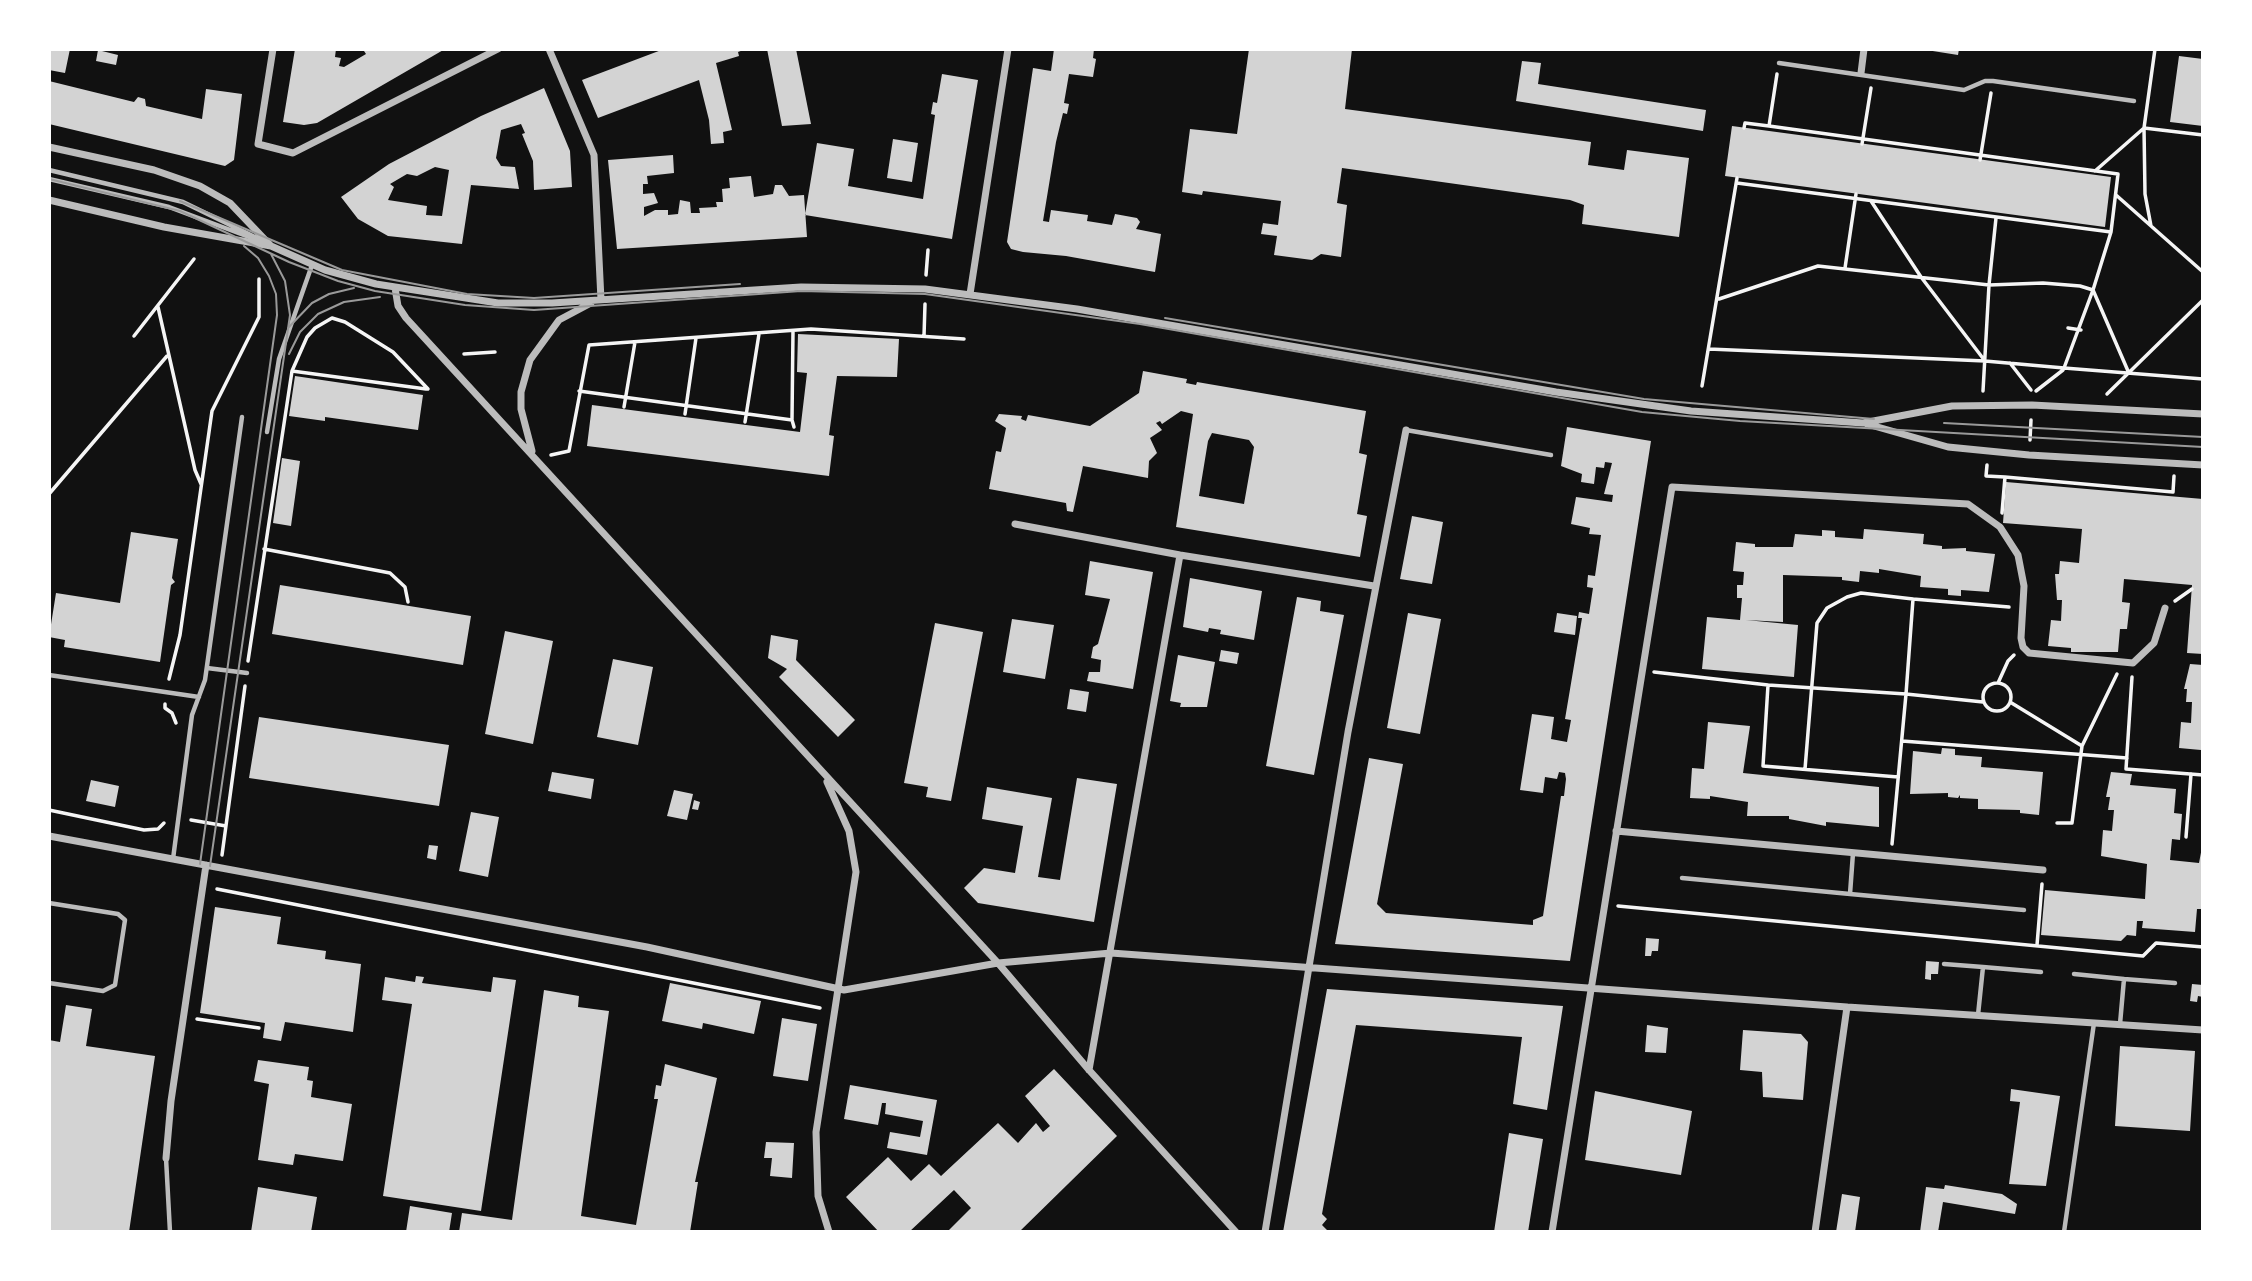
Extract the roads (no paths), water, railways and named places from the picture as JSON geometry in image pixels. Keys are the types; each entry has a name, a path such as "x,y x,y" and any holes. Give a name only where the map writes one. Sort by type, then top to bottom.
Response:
{"street":[{"path":"273,49 258,144 293,153 498,49"},
{"path":"549,49 594,155 601,300"},
{"path":"970,294 1009,49"},
{"path":"1861,73 1864,49"},
{"path":"49,147 155,170 200,186 230,203 271,246"},
{"path":"49,200 164,227 271,246 312,265 395,288 498,303 601,300 833,286 970,294 1141,319 1643,405 1863,423 1948,447 2029,455 2203,465"},
{"path":"395,288 398,306 406,318 998,963 1089,1070 1236,1232"},
{"path":"535,458 523,426 521,409 522,391 530,360 538,345 559,320 580,307 601,300"},
{"path":"1863,423 1952,407 2032,405 2203,414"},
{"path":"1265,1232 1307,966 1374,586 1406,429"},
{"path":"1552,1232 1672,487 1968,504 2000,527 2018,555 2024,608 2023,647 2029,653 2048,657 2133,663 2154,643 2165,608"},
{"path":"1016,523 1180,555 1374,586"},
{"path":"1089,1070 1180,555"},
{"path":"821,772 843,814 855,859 856,886 816,1132 818,1196 829,1232"},
{"path":"1616,831 2043,870"},
{"path":"49,836 647,947 840,989 998,963 1111,953 2203,1030"},
{"path":"166,1158 171,1101 206,865"},
{"path":"1815,1232 1847,1007"}],"lane":[{"path":"1779,63 1861,73 1873,79 1964,90 1985,81 1993,81 2134,102"},
{"path":"49,170 183,202 248,232 271,246"},
{"path":"49,179 169,207 271,246"},
{"path":"267,432 279,359 312,265"},
{"path":"173,859 192,715 207,668 242,417"},
{"path":"1406,429 1551,455"},
{"path":"207,668 247,673"},
{"path":"49,675 199,697"},
{"path":"1850,894 1853,853"},
{"path":"1682,878 2024,910"},
{"path":"49,903 118,914 125,919 115,985 103,991 49,983"},
{"path":"1944,964 2041,972"},
{"path":"1978,1015 1983,967"},
{"path":"2074,974 2175,983"},
{"path":"2120,1024 2124,979"},
{"path":"2064,1232 2094,1022"},
{"path":"166,1158 170,1232"}],"tram line":[{"path":"49,179 180,211 289,262 338,281 375,291 465,305 534,310 801,291 925,294 1140,324 1642,412 1740,421 2203,447"},
{"path":"180,201 342,270 467,294 534,298 740,284"},
{"path":"200,864 277,315 276,294 269,276 258,258 244,246"},
{"path":"210,866 290,315 285,281 271,254"},
{"path":"288,328 312,303 329,294 354,288"},
{"path":"289,354 300,332 318,314 344,302 380,297"},
{"path":"1165,318 1644,399 1874,419"},
{"path":"1944,423 2203,437"}]}
